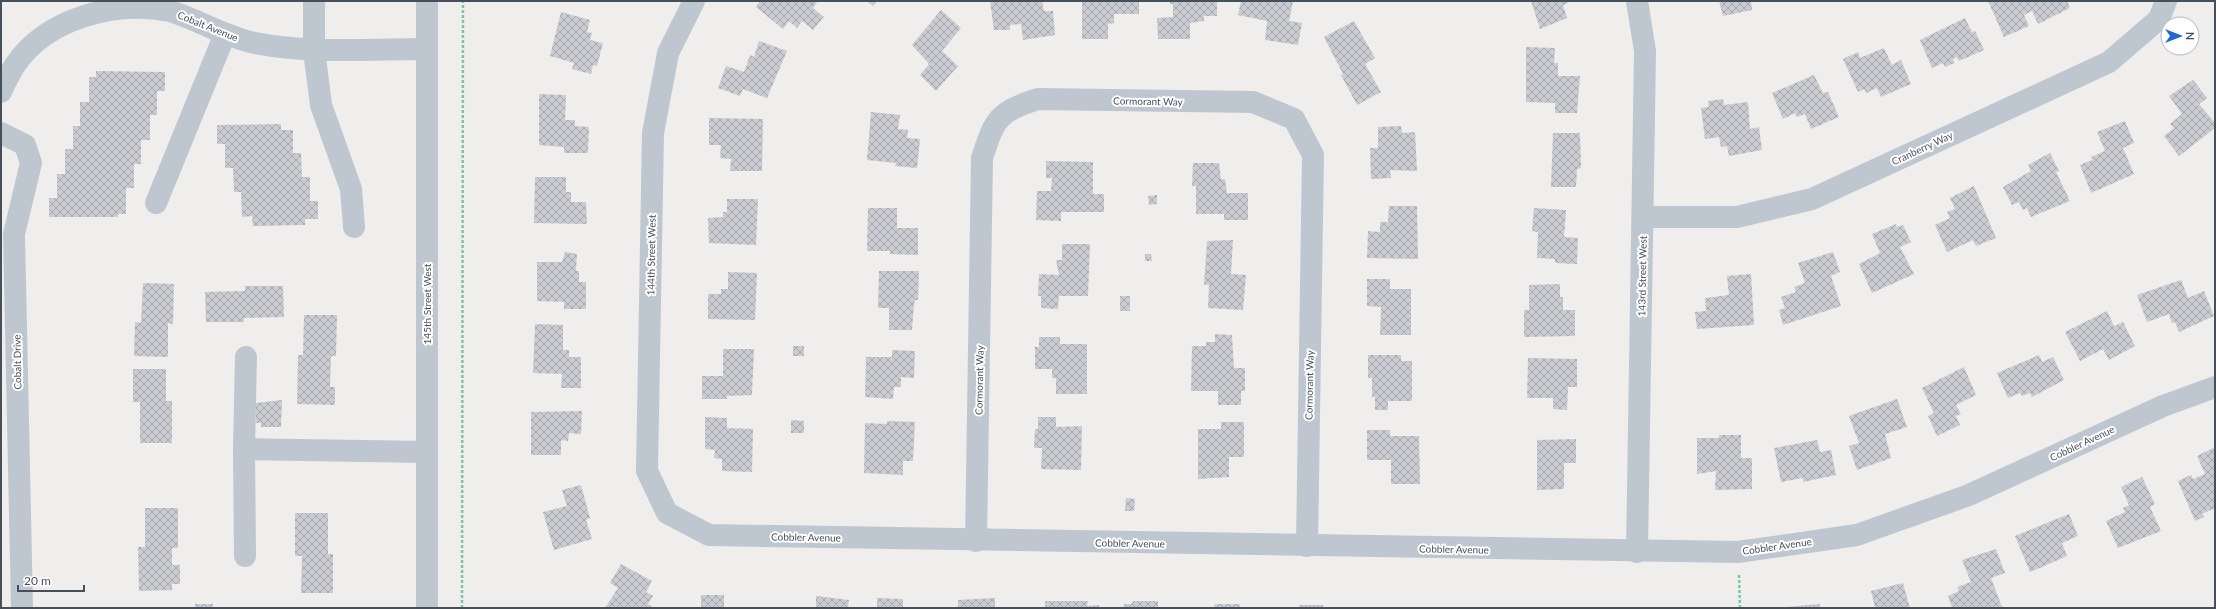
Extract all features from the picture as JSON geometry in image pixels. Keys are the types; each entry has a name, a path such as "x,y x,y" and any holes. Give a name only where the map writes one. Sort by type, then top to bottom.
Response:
{"street":[{"path":"314,1 314,50 321,105 351,189 354,227"},
{"name":"145th Street West","path":"427,1 427,608"},
{"name":"144th Street West","path":"667,513 647,470 653,134 668,53 694,1"},
{"name":"143rd Street West","path":"1637,1 1644,51 1643,218 1637,552"},
{"name":"Cranberry Way","path":"1643,218 1737,217 1812,199 2109,62 2158,19 2166,1"},
{"name":"Cobalt Avenue","path":"1,92 15,65 35,43 58,26 72,9 141,5 170,6 225,34 253,43 285,48 314,50 427,49"},
{"path":"156,203 225,34"},
{"name":"Cormorant Way","path":"976,541 982,158 992,126 1012,108 1038,99 1253,102 1294,119 1313,155 1307,546"},
{"name":"Cobalt Drive","path":"1,133 25,145 31,163 14,234 22,608"},
{"path":"245,556 244,449 246,357"},
{"name":"Cobbler Avenue","path":"667,513 709,535 1637,552 1738,552 1857,535 1969,495 2162,406 2215,387"},
{"path":"244,449 427,452"}],"path":[{"path":"462,608 463,1"},
{"path":"1738,552 1740,608"}],"building":[{"path":"760,1 818,1 813,8 824,17 813,30 802,21 797,28 789,21 783,29 756,7"},
{"path":"867,1 877,1 873,6"},
{"path":"990,1 1042,1 1044,11 1053,11 1055,35 1023,40 1021,24 1010,25 1010,30 994,30"},
{"path":"1082,1 1139,1 1139,14 1114,14 1114,23 1108,24 1108,39 1082,39"},
{"path":"1170,1 1217,1 1217,16 1204,16 1204,21 1190,23 1190,39 1158,39 1157,18 1173,17 1173,4 1170,4"},
{"path":"1241,1 1293,1 1289,21 1302,23 1298,45 1265,40 1267,21 1238,15"},
{"path":"1531,1 1567,1 1568,3 1563,5 1567,18 1540,29"},
{"path":"1719,1 1751,1 1752,10 1723,16"},
{"path":"1988,1 2067,1 2070,8 2038,24 2032,11 2024,15 2029,26 2004,37"},
{"path":"941,10 961,28 942,51 958,66 936,91 920,75 929,64 912,45"},
{"path":"561,12 590,20 587,32 592,33 590,40 603,43 597,66 593,65 591,74 572,69 574,63 550,56"},
{"path":"1965,18 1972,32 1975,31 1984,50 1959,61 1957,57 1953,59 1954,63 1945,67 1943,63 1932,68 1920,40"},
{"path":"1354,21 1375,58 1365,64 1381,92 1357,105 1341,75 1343,74 1324,37"},
{"path":"759,41 787,51 767,98 743,89 740,96 718,88 726,66 744,72 750,55 754,57"},
{"path":"1526,47 1555,48 1554,63 1558,63 1558,76 1580,76 1577,113 1555,113 1555,103 1526,102"},
{"path":"1884,48 1892,65 1901,60 1911,84 1881,97 1877,88 1866,93 1864,89 1858,92 1843,59 1858,52 1860,58"},
{"path":"96,71 165,72 165,91 157,91 157,115 150,115 150,140 141,140 141,164 134,164 134,188 126,188 126,214 118,214 118,217 49,217 49,198 57,198 57,174 65,174 65,149 73,149 73,126 80,126 80,102 89,102 89,77 96,77"},
{"path":"1814,75 1823,93 1828,92 1839,117 1811,129 1805,114 1797,117 1795,113 1783,119 1772,93"},
{"path":"2193,80 2207,98 2199,104 2215,123 2215,128 2179,156 2164,136 2174,128 2170,124 2182,114 2169,96"},
{"path":"539,94 566,95 565,120 575,120 575,126 589,127 588,153 564,153 564,147 539,145"},
{"path":"1723,99 1724,105 1748,102 1750,129 1759,127 1762,150 1729,156 1727,146 1721,147 1719,137 1705,139 1701,108 1709,107 1708,101"},
{"path":"871,112 900,115 898,129 908,130 907,138 920,139 917,168 895,166 896,163 867,160"},
{"path":"709,118 763,119 762,171 730,171 731,159 720,158 721,145 709,145"},
{"path":"2125,121 2134,143 2123,148 2134,174 2091,193 2080,165 2092,160 2091,157 2105,151 2097,132"},
{"path":"281,124 281,130 293,130 293,153 301,153 302,177 310,177 310,201 318,201 318,219 305,219 305,225 253,226 252,216 242,217 241,192 234,192 233,168 225,168 225,144 217,144 217,125"},
{"path":"1401,126 1402,133 1415,132 1417,171 1390,170 1391,178 1371,179 1370,148 1378,148 1378,127"},
{"path":"1553,133 1580,133 1581,168 1577,169 1576,187 1551,187"},
{"path":"2050,153 2059,171 2056,172 2070,201 2031,217 2027,208 2023,210 2019,202 2012,205 2003,187 2031,171 2028,165"},
{"path":"1046,161 1093,162 1093,194 1104,194 1104,212 1061,212 1061,221 1036,220 1037,191 1051,191 1052,178 1046,178"},
{"path":"1193,163 1219,163 1221,179 1225,179 1227,193 1248,193 1248,220 1224,220 1224,214 1196,214 1196,186 1192,186"},
{"path":"535,177 566,177 566,192 571,192 571,202 586,202 587,224 534,223"},
{"path":"1974,186 1996,238 1976,246 1973,240 1947,252 1935,225 1950,218 1947,212 1955,209 1950,198"},
{"path":"1157,195 1157,204 1149,205 1148,196"},
{"path":"727,199 758,199 756,245 709,243 708,218 723,217 723,212 727,212"},
{"path":"1389,206 1417,206 1418,259 1367,258 1368,231 1380,232 1380,222 1388,222"},
{"path":"868,208 897,208 897,228 918,228 918,255 890,254 890,251 867,251"},
{"path":"1534,208 1566,210 1564,237 1578,238 1577,264 1555,263 1555,259 1537,258 1538,232 1532,231"},
{"path":"1896,224 1897,227 1903,225 1911,242 1900,247 1914,274 1872,293 1859,264 1880,253 1872,234"},
{"path":"1233,240 1231,274 1246,275 1243,310 1208,308 1209,285 1204,285 1207,241"},
{"path":"1062,244 1090,244 1088,296 1059,296 1058,309 1041,308 1041,296 1038,296 1039,274 1059,275 1056,260 1062,260"},
{"path":"565,252 577,254 576,271 579,271 579,282 586,282 586,309 564,309 564,302 537,301 537,262 562,262"},
{"path":"1833,252 1840,272 1831,276 1841,306 1783,325 1779,310 1785,308 1781,297 1796,292 1794,287 1805,283 1798,263"},
{"path":"1145,254 1151,254 1152,261 1145,261"},
{"path":"879,271 919,271 918,300 915,300 914,305 912,330 889,330 889,308 878,308"},
{"path":"728,272 757,273 755,320 708,319 708,294 721,294 721,289 728,289"},
{"path":"1751,274 1754,325 1697,329 1695,312 1706,311 1705,298 1729,295 1727,276"},
{"path":"1367,279 1390,279 1390,289 1411,289 1411,335 1380,335 1381,307 1367,306"},
{"path":"2181,280 2188,298 2204,291 2214,316 2179,332 2175,322 2172,323 2169,314 2147,322 2137,295"},
{"path":"143,283 174,284 173,324 168,323 168,357 134,356 135,322 141,323"},
{"path":"1560,284 1560,297 1563,297 1563,310 1575,310 1575,336 1524,337 1524,310 1529,310 1529,285"},
{"path":"245,286 283,286 284,317 244,318 244,322 206,322 205,292 245,291"},
{"path":"1120,296 1130,296 1130,311 1120,311"},
{"path":"2107,311 2114,326 2123,322 2135,346 2109,360 2103,349 2080,361 2065,332"},
{"path":"304,315 337,315 336,356 331,356 330,387 335,387 335,405 297,404 298,355 303,355"},
{"path":"535,324 563,325 563,350 569,350 569,357 581,357 581,388 561,388 562,374 533,373"},
{"path":"1215,334 1232,335 1234,368 1245,368 1245,391 1241,391 1241,405 1218,405 1218,391 1191,391 1192,346 1206,346 1206,342 1215,342"},
{"path":"1039,337 1060,337 1060,344 1087,344 1087,394 1056,394 1056,378 1052,378 1052,369 1035,369 1035,347 1039,347"},
{"path":"793,346 804,346 804,356 793,356"},
{"path":"723,349 754,349 752,395 727,396 727,399 702,399 702,376 723,376"},
{"path":"892,350 915,351 914,378 901,377 901,387 894,387 893,399 865,397 866,357 892,357"},
{"path":"1368,355 1401,355 1401,361 1412,361 1412,401 1388,401 1388,410 1375,410 1375,397 1372,397 1372,378 1368,378"},
{"path":"2039,355 2042,362 2053,357 2064,380 2032,397 2030,393 2022,396 2020,393 2008,398 1997,373"},
{"path":"1528,358 1577,359 1577,387 1568,387 1567,410 1553,409 1553,398 1527,398"},
{"path":"1964,367 1976,395 1956,405 1961,414 1956,416 1960,425 1937,436 1928,416 1934,413 1922,388"},
{"path":"133,369 166,369 166,401 172,401 172,443 140,443 140,402 133,402"},
{"path":"1897,399 1907,427 1885,434 1891,458 1857,470 1849,446 1859,443 1849,416"},
{"path":"282,400 281,427 261,427 261,423 256,423 256,403"},
{"path":"582,411 581,434 569,433 568,441 561,440 561,455 531,455 531,412"},
{"path":"705,417 727,418 727,428 753,429 752,472 722,471 722,459 714,458 715,450 705,449"},
{"path":"1038,417 1056,417 1056,427 1082,426 1081,470 1041,469 1042,448 1034,448 1035,429 1038,429"},
{"path":"791,420 804,421 804,433 791,433"},
{"path":"887,421 915,422 913,461 903,461 903,475 864,473 865,423 887,424"},
{"path":"1221,422 1244,422 1244,457 1229,457 1229,477 1198,479 1198,429 1221,429"},
{"path":"1367,430 1390,430 1390,436 1419,436 1420,484 1391,484 1391,460 1367,460"},
{"path":"1719,435 1741,435 1741,458 1752,458 1752,489 1715,490 1716,471 1697,474 1697,438 1719,438"},
{"path":"1576,439 1576,463 1564,463 1564,489 1537,490 1537,440"},
{"path":"1817,440 1820,452 1831,450 1836,475 1803,482 1803,478 1781,482 1774,448"},
{"path":"2215,447 2215,508 2202,514 2204,517 2195,521 2178,481 2191,475 2193,479 2205,474 2197,456"},
{"path":"2142,477 2155,504 2150,507 2161,531 2118,548 2106,521 2125,512 2123,508 2129,505 2121,487"},
{"path":"581,485 590,518 586,520 592,539 554,550 543,512 567,506 562,490"},
{"path":"1126,498 1135,499 1134,511 1125,511"},
{"path":"145,508 178,508 178,548 172,548 172,565 180,565 180,584 172,584 172,590 139,591 138,547 145,547"},
{"path":"295,513 328,513 328,554 333,554 333,593 301,593 302,556 295,556"},
{"path":"2069,514 2078,536 2062,543 2067,556 2030,572 2015,536"},
{"path":"1996,549 2005,573 1991,578 2002,607 1952,608 1948,596 1959,591 1957,587 1971,582 1962,560"},
{"path":"621,564 652,581 646,592 653,596 648,604 654,608 605,608 618,588 610,583"},
{"path":"1903,583 1910,608 1875,608 1871,591"},
{"path":"701,595 724,595 724,608 701,608"},
{"path":"816,596 849,600 848,608 816,608"},
{"path":"877,598 903,599 903,608 877,608"},
{"path":"995,598 995,608 958,608 958,600"},
{"path":"1045,601 1088,601 1087,606 1099,605 1099,608 1045,608"},
{"path":"1132,601 1158,601 1158,608 1124,608 1124,604 1132,604"},
{"path":"195,604 213,604 213,608 195,608"},
{"path":"1215,604 1240,604 1240,608 1214,608"},
{"path":"1820,604 1820,608 1787,607 1808,605"},
{"path":"1299,605 1323,605 1323,608 1299,608"}]}
